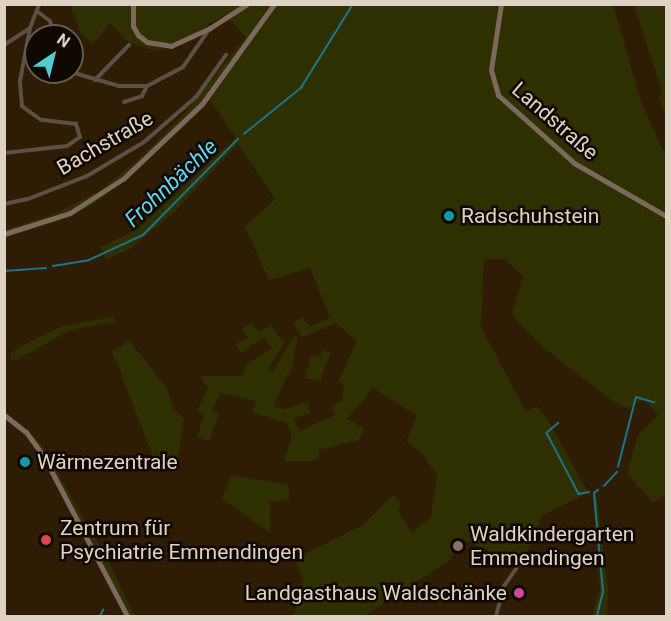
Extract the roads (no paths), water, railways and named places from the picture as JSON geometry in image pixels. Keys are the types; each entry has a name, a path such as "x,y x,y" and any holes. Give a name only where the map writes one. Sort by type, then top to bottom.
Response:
{"street":[{"path":"32,24 39,4"},
{"path":"133,4 133,26 138,35 156,45 171,46 210,28 247,4"},
{"path":"4,234 70,213 124,178 202,104 274,4"},
{"name":"Landstraße","path":"501,7 491,70 498,95 507,106 574,163 666,216"},
{"path":"38,12 51,24"},
{"path":"84,76 119,86 147,86 183,67 210,28"},
{"path":"4,45 24,32"},
{"path":"95,80 129,45"},
{"name":"Bachstraße","path":"4,204 28,199 87,176 144,142 196,97 226,55"},
{"path":"4,153 68,146 80,137 76,124 41,120 22,106 20,81 24,60"},
{"path":"124,102 142,96 147,86"},
{"path":"4,415 26,432 44,457 127,616"},
{"path":"496,616 504,586 524,557"}],"waterway":[{"name":"Frohnbächle","path":"244,134 301,88 353,4"},
{"name":"Frohnbächle","path":"53,266 89,260 143,235 238,139"},
{"name":"Frohnbächle","path":"4,271 46,268"},
{"path":"618,467 636,397 654,402"},
{"path":"559,423 547,433 579,494 589,492"},
{"path":"604,486 617,472"},
{"path":"597,616 603,592 594,493 598,490"},
{"path":"100,616 103,610"}],"place":[{"name":"Radschuhstein","path":"449,216"},
{"name":"Wärmezentrale","path":"25,462"},
{"name":"Zentrum für Psychiatrie Emmendingen","path":"46,540"},
{"name":"Waldkindergarten Emmendingen","path":"458,546"},
{"name":"Landgasthaus Waldschänke","path":"519,593"}]}
